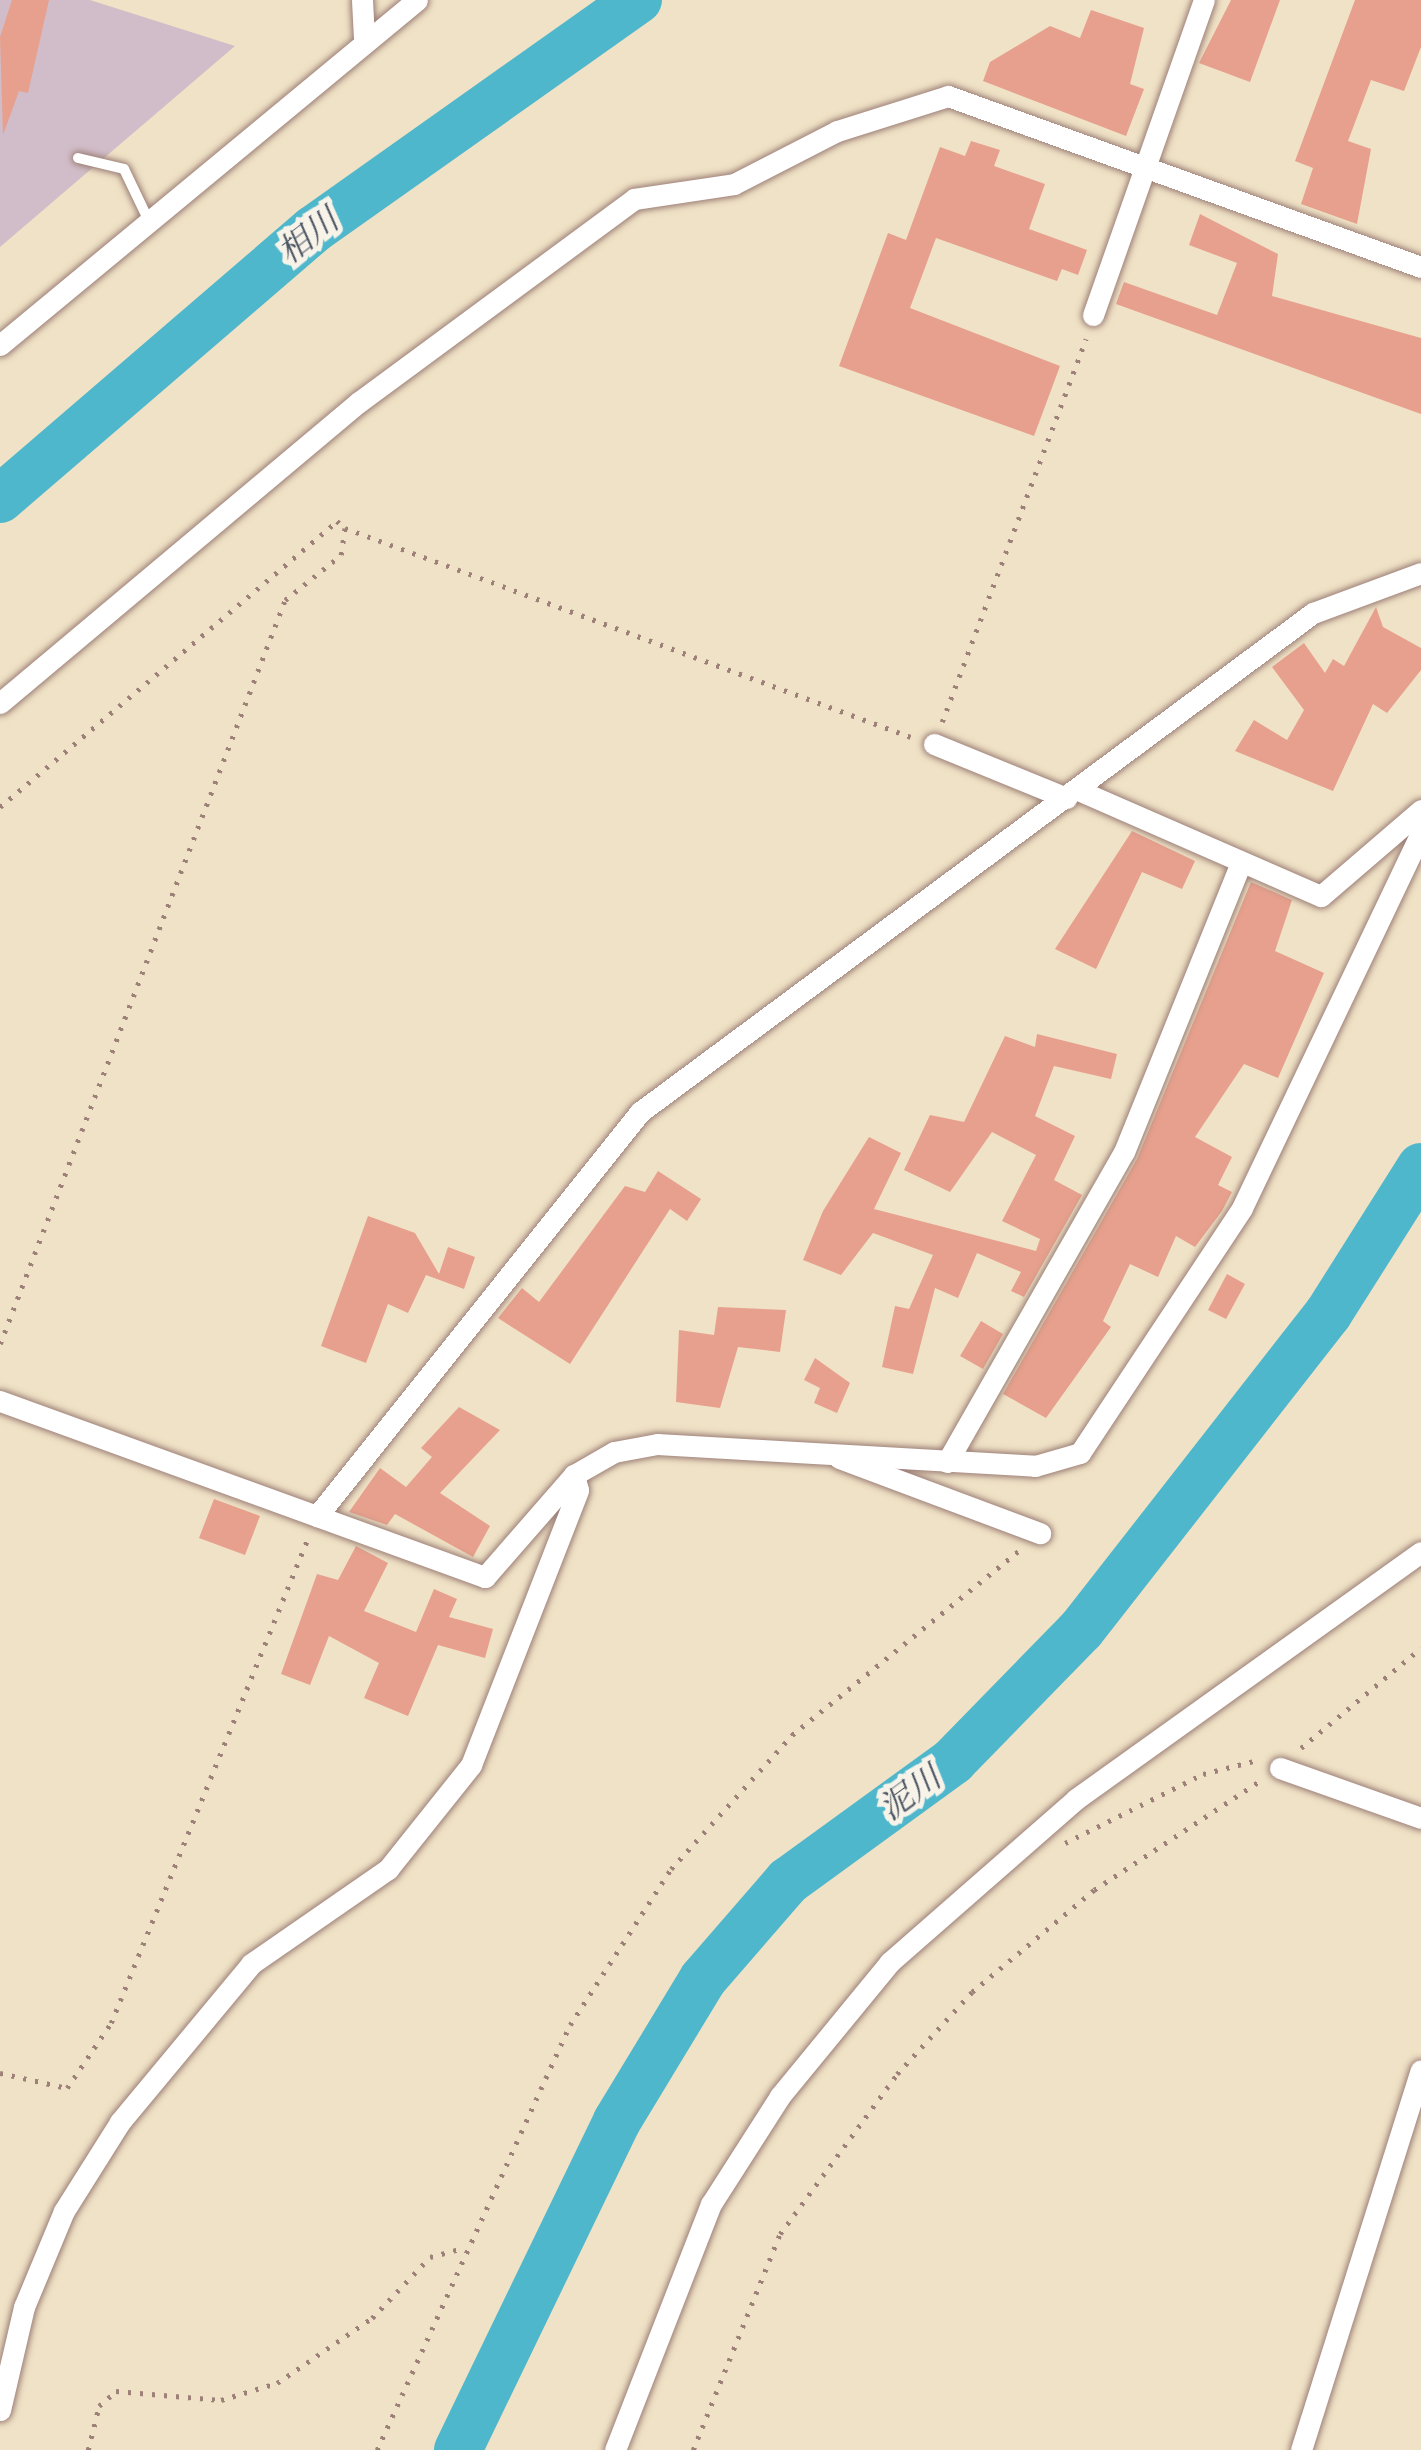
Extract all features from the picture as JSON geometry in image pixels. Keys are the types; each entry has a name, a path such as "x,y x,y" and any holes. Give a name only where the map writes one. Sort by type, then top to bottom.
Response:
{"street":[{"path":"362,0 364,38"},
{"path":"0,345 364,38 417,0"},
{"path":"1093,315 1204,0"},
{"path":"0,703 358,402 634,199 734,184 837,131 948,96 1421,267"},
{"path":"317,1516 640,1112 1313,614 1421,573"},
{"path":"934,744 1072,794 1239,867 1322,896 1421,810"},
{"path":"0,1401 484,1577 574,1474 658,1444 1036,1466 1080,1453 1112,1413 1242,1208 1421,833"},
{"path":"947,1462 978,1395 1036,1322 1124,1152 1239,867"},
{"path":"829,1453 1040,1533"},
{"path":"0,2410 23,2307 64,2211 120,2122 251,1964 388,1869 471,1766 578,1490 574,1474"},
{"path":"615,2450 711,2204 780,2096 890,1962 1076,1799 1421,1552"},
{"path":"1280,1768 1421,1818"},
{"path":"1301,2450 1421,2070"}],"lane":[{"path":"78,158 124,169 148,219"}],"path":[{"path":"0,807 337,521 345,528 934,744 1093,315"},
{"path":"0,1344 285,599 341,556 345,528"},
{"path":"0,2073 67,2088 111,2023 317,1516"},
{"path":"377,2450 463,2248 570,2026 671,1869 792,1735 1040,1533"},
{"path":"693,2450 780,2234 897,2074 972,1992 1094,1890 1280,1768 1421,1648"},
{"path":"1060,1845 1202,1774 1259,1760 1280,1768"},
{"path":"88,2450 99,2406 116,2391 221,2400 277,2383 373,2318 430,2257 463,2248"}],"shaded area":[{"path":"0,0 90,0 235,46 0,247"}],"building":[{"path":"12,0 49,0 28,93 19,91 3,135 0,37"},
{"path":"1231,0 1280,0 1250,82 1199,63"},
{"path":"1355,0 1421,0 1421,47 1404,91 1371,80 1348,141 1371,149 1357,224 1301,204 1313,168 1295,161"},
{"path":"1091,10 1144,28 1130,84 1144,89 1126,136 983,81 990,62 1050,26 1080,38"},
{"path":"971,141 1000,150 994,166 1045,184 1029,229 1087,250 1078,275 1062,269 1057,281 936,238 910,308 1060,366 1034,436 839,366 888,233 906,240 940,147 965,156"},
{"path":"1200,214 1278,254 1272,296 1421,338 1421,414 1116,304 1124,282 1217,315 1237,263 1189,245"},
{"path":"1376,607 1383,627 1421,648 1421,670 1387,713 1373,704 1333,791 1235,751 1254,720 1287,740 1304,710 1272,667 1304,643 1325,673 1333,659 1344,666"},
{"path":"1132,831 1195,861 1182,889 1142,872 1096,969 1055,949"},
{"path":"1251,882 1292,900 1275,951 1324,973 1278,1078 1244,1064 1195,1137 1232,1157 1218,1185 1232,1192 1222,1211 1195,1247 1176,1236 1158,1277 1130,1264 1103,1321 1111,1327 1046,1418 1003,1394 1137,1159"},
{"path":"1037,1034 1117,1054 1111,1079 1054,1066 1035,1116 1075,1136 1054,1180 1082,1195 1024,1297 1011,1291 1021,1272 977,1253 958,1298 935,1288 913,1374 882,1367 895,1306 909,1309 933,1255 873,1233 841,1275 803,1260 823,1211 869,1137 901,1153 874,1209 1036,1251 1040,1239 1002,1221 1036,1155 992,1132 950,1192 904,1170 930,1115 964,1122 1005,1036 1035,1047"},
{"path":"658,1171 701,1199 687,1221 670,1209 570,1364 498,1318 522,1288 539,1302 625,1186 645,1192"},
{"path":"368,1216 415,1233 439,1274 448,1247 475,1257 464,1289 426,1275 408,1313 388,1304 366,1363 321,1346"},
{"path":"1227,1274 1245,1284 1226,1319 1208,1310"},
{"path":"718,1307 786,1310 780,1352 738,1347 720,1408 676,1402 679,1330 714,1335"},
{"path":"981,1321 1003,1334 983,1369 960,1356"},
{"path":"815,1358 850,1383 837,1413 814,1403 820,1388 804,1380"},
{"path":"459,1407 500,1430 440,1493 490,1526 473,1557 395,1514 387,1525 349,1512 380,1468 406,1487 432,1457 421,1448"},
{"path":"214,1499 260,1516 245,1555 199,1538"},
{"path":"356,1546 388,1563 364,1611 416,1632 434,1589 457,1599 449,1617 493,1629 485,1658 438,1645 408,1716 364,1698 379,1663 329,1636 310,1685 281,1674 317,1574 338,1580"}],"waterway":[{"name":"相川","path":"0,499 314,229 638,0"},
{"name":"泥川","path":"458,2450 617,2121 703,1979 788,1881 953,1761 1081,1630 1328,1314 1421,1167"}]}
